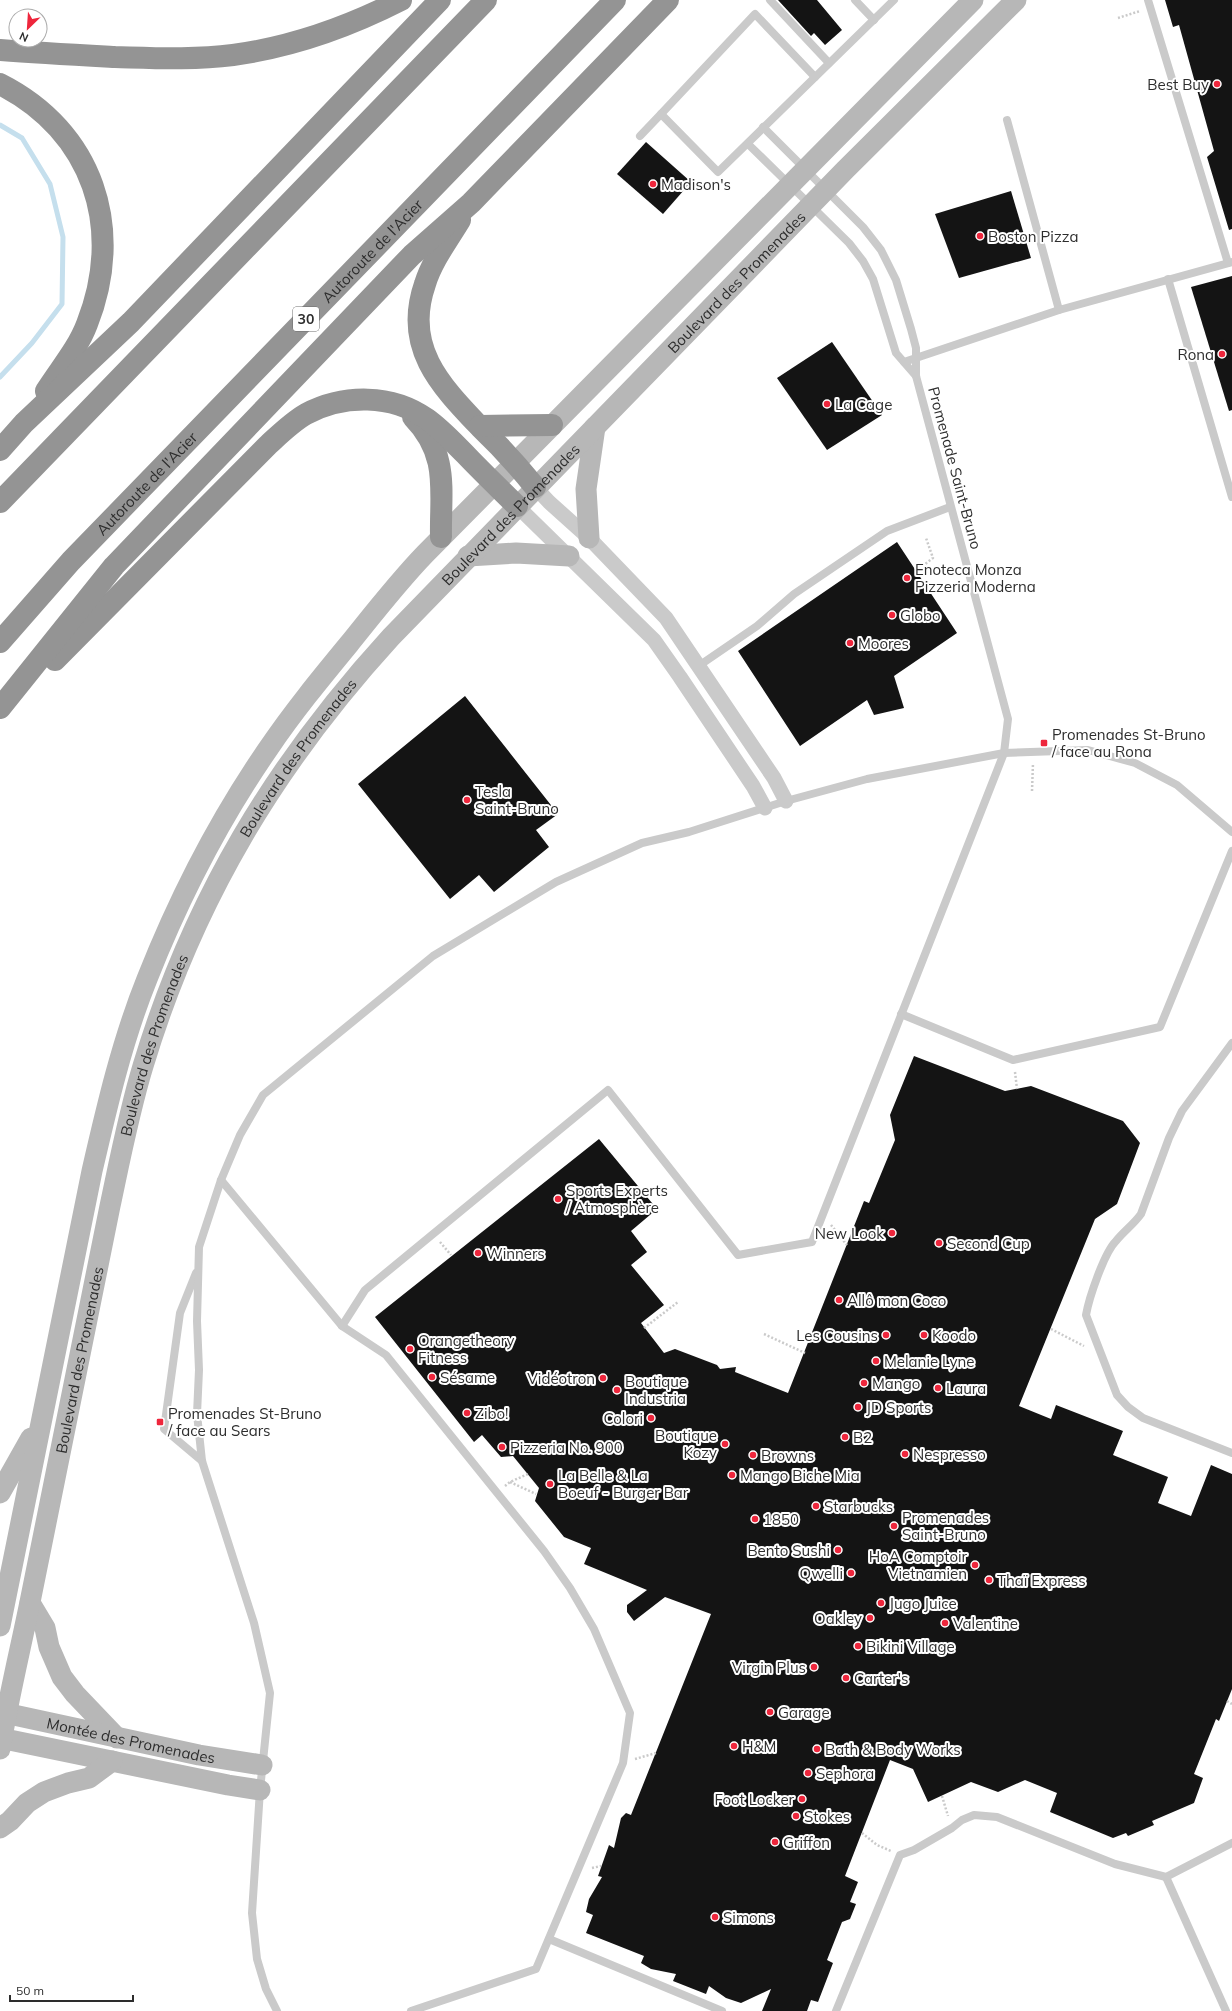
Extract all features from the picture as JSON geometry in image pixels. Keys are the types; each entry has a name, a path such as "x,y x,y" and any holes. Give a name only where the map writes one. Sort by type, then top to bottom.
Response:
{"highway":[{"path":"0,50 157,58 233,55 271,48 324,34 383,10 401,0"},
{"path":"0,450 24,423 131,322 440,0"},
{"path":"0,502 486,0"},
{"name":"Autoroute de l'Acier","path":"0,642 76,555 615,0"},
{"path":"0,708 114,566 412,255 471,203 668,0"},
{"path":"0,84 37,107 58,126 67,138 91,178 99,207 103,231 100,280 87,324 79,342 24,423"},
{"path":"471,203 429,273 420,302 419,326 423,348 436,377 449,394 536,487"},
{"path":"0,716 231,480 295,421 323,406 340,402 371,400 399,405 418,413 434,424 517,506"},
{"path":"399,405 425,432 438,460 443,485 441,502 441,537"},
{"path":"480,426 552,425"}],"street":[{"name":"Boulevard des Promenades","path":"0,1626 92,1171 109,1097 132,1020 166,934 215,834 269,748 303,702 407,572 973,0"},
{"name":"Boulevard des Promenades","path":"1,1742 3,1713 30,1602 126,1132 152,1037 182,958 233,852 258,808 298,749 363,667 468,556 810,206 1016,0"},
{"path":"589,538 586,489 595,427"},
{"path":"536,487 549,502 589,538 660,611 700,665 774,778 786,801"},
{"path":"517,506 654,640 749,780 765,808"},
{"path":"468,556 516,553 569,556"},
{"path":"0,1493 22,1457 43,1414"},
{"path":"30,1602 45,1628 49,1646 62,1677 74,1694 117,1738"},
{"name":"Montée des Promenades","path":"3,1713 206,1756 262,1765"},
{"name":"Montée des Promenades","path":"1,1742 112,1761 228,1785 260,1790"},
{"path":"0,1828 10,1821 27,1803 44,1792 68,1783 89,1778 112,1761"}],"lane":[{"path":"770,0 829,64"},
{"path":"855,0 874,20"},
{"path":"661,114 718,172 894,0"},
{"path":"904,362 1059,310 1230,262 1149,4"},
{"path":"640,136 755,14 815,77"},
{"path":"1007,120 1059,310"},
{"name":"Promenade Saint-Bruno","path":"434,1234 608,1090 738,1255 812,1242 1004,752 1008,720 916,376 916,348 896,280 888,260 867,231 763,127"},
{"name":"Promenade Saint-Bruno","path":"748,144 789,186 849,243 863,260 873,280 895,351 916,376"},
{"path":"1168,279 1232,497"},
{"path":"700,665 757,626 794,594 887,530 950,507"},
{"path":"277,2011 261,1973 252,1931 253,1884 260,1790 269,1704 267,1677 244,1591 202,1460 197,1414 199,1370 197,1321 199,1247 221,1180 240,1135 263,1095 442,950 556,882 642,843 689,832 786,801 892,773 1004,752 1088,750 1135,763 1177,785 1232,832"},
{"path":"901,1014 1014,1060 1160,1027 1232,851"},
{"path":"1232,1043 1182,1111 1169,1138 1141,1214 1135,1223 1114,1242 1105,1260 1089,1302 1086,1315 1117,1395 1128,1407 1143,1418 1232,1453"},
{"path":"221,1180 342,1326 386,1355 544,1551 570,1588 594,1628 630,1713 623,1763 536,1969 410,2011"},
{"path":"342,1326 365,1290 434,1234"},
{"path":"199,1267 180,1313 164,1429 202,1460"},
{"path":"836,2011 900,1855 914,1850 952,1828 962,1820 974,1815 997,1817 1115,1864 1166,1877 1232,1843"},
{"path":"1166,1877 1226,2011"},
{"path":"549,1939 722,2011"}],"path":[{"path":"1118,18 1149,4"},
{"path":"916,571 933,558 926,538"},
{"path":"1032,791 1031,774 1034,752"},
{"path":"1014,1060 1017,1089"},
{"path":"822,1215 847,1245"},
{"path":"434,1234 451,1255"},
{"path":"644,1328 678,1302"},
{"path":"1051,1329 1101,1354"},
{"path":"764,1334 805,1353"},
{"path":"498,1494 510,1482 528,1474"},
{"path":"510,1482 536,1494"},
{"path":"1227,1701 1232,1704"},
{"path":"623,1763 656,1754"},
{"path":"942,1796 952,1828"},
{"path":"862,1833 877,1844 900,1855"}],"building":[{"path":"778,0 817,0 842,30 825,45 814,33 811,36"},
{"path":"1165,0 1232,0 1232,229 1229,230 1207,157 1214,151 1179,25 1173,27"},
{"path":"646,142 691,182 663,214 617,174"},
{"path":"1011,191 1031,258 959,278 935,214"},
{"name":"Rona","path":"1232,276 1232,410 1229,411 1191,287"},
{"path":"832,342 882,415 827,450 777,378"},
{"path":"897,542 957,633 894,676 904,708 874,715 867,700 800,746 738,651"},
{"path":"465,696 558,814 536,830 549,847 494,892 479,875 450,899 358,784"},
{"name":"Promenades Saint-Bruno","path":"914,1056 1005,1091 1031,1086 1123,1121 1140,1143 1117,1204 1095,1219 1019,1406 1051,1419 1056,1405 1123,1431 1113,1455 1168,1477 1158,1503 1191,1516 1211,1465 1232,1474 1232,1689 1219,1721 1216,1719 1194,1774 1203,1778 1194,1803 1152,1821 1154,1825 1128,1836 1126,1833 1113,1838 1050,1812 1057,1793 1025,1780 998,1792 971,1782 928,1802 913,1769 890,1760 845,1876 858,1882 850,1902 856,1904 850,1919 842,1922 827,1960 833,1963 818,2002 811,2000 807,2011 762,2011 771,1989 741,2003 726,1998 709,1986 706,1994 673,1981 676,1974 651,1969 641,1963 644,1956 586,1933 593,1915 586,1912 589,1899 602,1877 598,1876 609,1845 614,1848 621,1818 626,1813 631,1815 711,1614 665,1597 634,1621 627,1612 627,1605 647,1590 584,1564 591,1548 564,1537 535,1501 539,1488 513,1456 501,1457 482,1435 474,1442 375,1317 599,1139 657,1209 631,1231 647,1252 631,1265 664,1305 641,1323 664,1353 675,1349 717,1365 720,1369 736,1367 735,1372 788,1393 864,1201 869,1203 895,1140 890,1115"}],"waterway":[{"path":"0,125 22,138 50,184 63,237 62,304 32,343 0,377"}],"place":[{"name":"Best Buy","path":"1217,84"},
{"name":"Madison's","path":"653,184"},
{"name":"Boston Pizza","path":"980,236"},
{"name":"Rona","path":"1222,354"},
{"name":"La Cage","path":"827,404"},
{"name":"Enoteca Monza Pizzeria Moderna","path":"907,578"},
{"name":"Globo","path":"892,615"},
{"name":"Moores","path":"850,643"},
{"name":"Promenades St-Bruno / face au Rona","path":"1044,743"},
{"name":"Tesla Saint-Bruno","path":"467,800"},
{"name":"Sports Experts / Atmosphère","path":"558,1199"},
{"name":"New Look","path":"892,1233"},
{"name":"Second Cup","path":"939,1243"},
{"name":"Winners","path":"478,1253"},
{"name":"Allô mon Coco","path":"839,1300"},
{"name":"Les Cousins","path":"886,1335"},
{"name":"Koodo","path":"924,1335"},
{"name":"Orangetheory Fitness","path":"410,1349"},
{"name":"Melanie Lyne","path":"876,1361"},
{"name":"Sésame","path":"432,1377"},
{"name":"Vidéotron","path":"603,1378"},
{"name":"Mango","path":"864,1383"},
{"name":"Laura","path":"938,1388"},
{"name":"Boutique Industria","path":"617,1390"},
{"name":"JD Sports","path":"858,1407"},
{"name":"Zibo!","path":"467,1413"},
{"name":"Colori","path":"651,1418"},
{"name":"Promenades St-Bruno / face au Sears","path":"160,1422"},
{"name":"B2","path":"845,1437"},
{"name":"Boutique Kozy","path":"725,1444"},
{"name":"Pizzeria No. 900","path":"502,1447"},
{"name":"Nespresso","path":"905,1454"},
{"name":"Browns","path":"753,1455"},
{"name":"Mango Biche Mia","path":"732,1475"},
{"name":"La Belle & La Boeuf - Burger Bar","path":"550,1484"},
{"name":"Starbucks","path":"816,1506"},
{"name":"1850","path":"755,1519"},
{"name":"Promenades Saint-Bruno","path":"894,1526"},
{"name":"Bento Sushi","path":"838,1550"},
{"name":"HoA Comptoir Vietnamien","path":"975,1565"},
{"name":"Qwelli","path":"851,1573"},
{"name":"Thaï Express","path":"989,1580"},
{"name":"Jugo Juice","path":"881,1603"},
{"name":"Oakley","path":"870,1618"},
{"name":"Valentine","path":"945,1623"},
{"name":"Bikini Village","path":"858,1646"},
{"name":"Virgin Plus","path":"814,1667"},
{"name":"Carter's","path":"846,1678"},
{"name":"Garage","path":"770,1712"},
{"name":"H&M","path":"734,1746"},
{"name":"Bath & Body Works","path":"817,1749"},
{"name":"Sephora","path":"808,1773"},
{"name":"Foot Locker","path":"802,1799"},
{"name":"Stokes","path":"796,1816"},
{"name":"Griffon","path":"775,1842"},
{"name":"Simons","path":"715,1917"}]}
